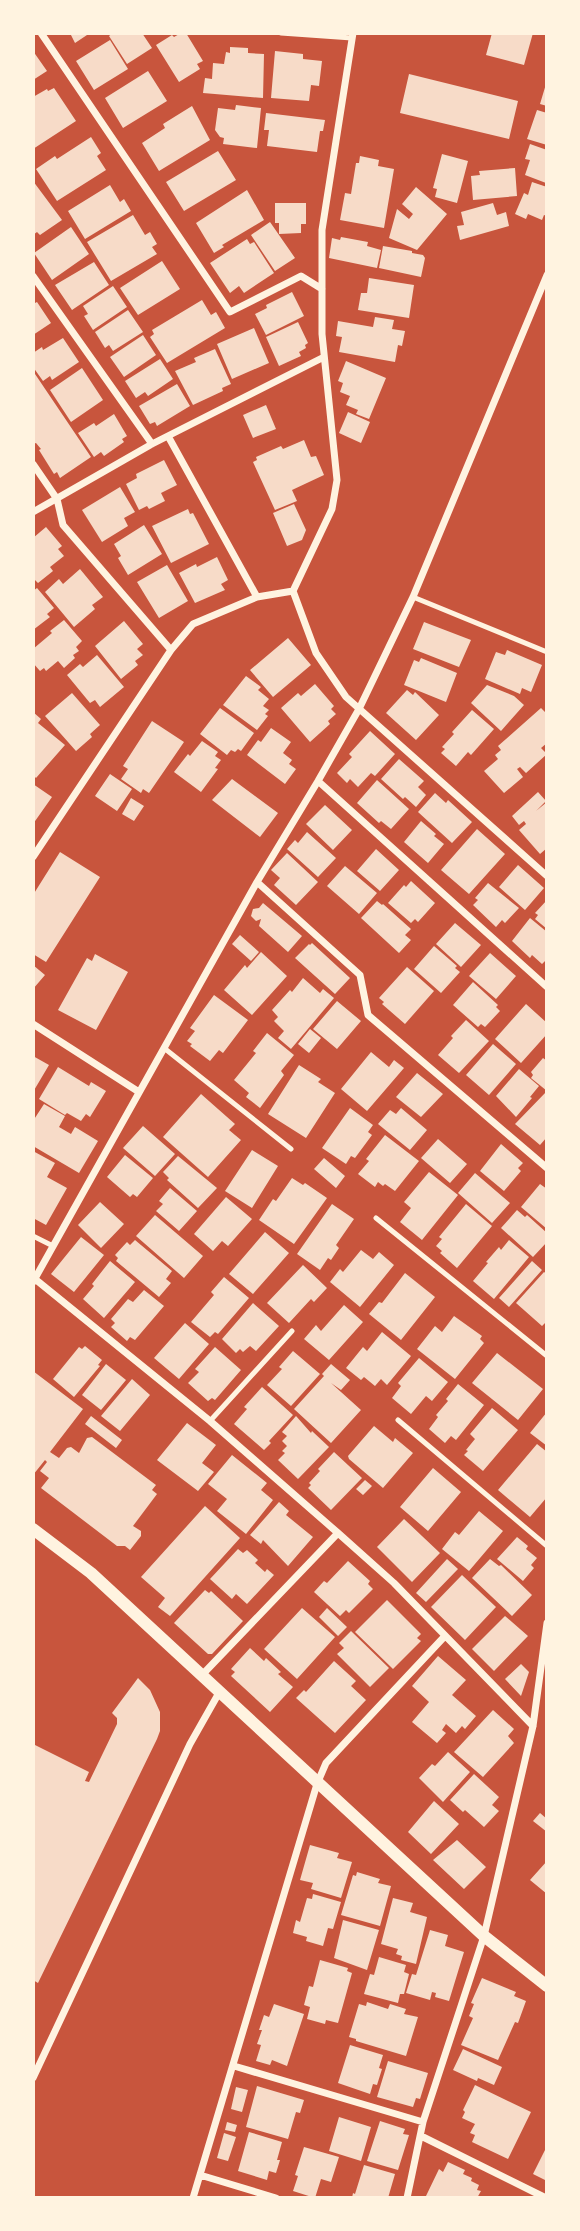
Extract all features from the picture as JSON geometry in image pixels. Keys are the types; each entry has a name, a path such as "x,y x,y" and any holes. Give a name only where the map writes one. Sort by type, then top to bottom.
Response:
{"street":[{"path":"41,33 230,312 301,276 322,289"},
{"path":"353,36 322,230 324,357 337,480 332,509 293,591 316,653 346,697 547,876"},
{"path":"533,1726 394,1583 211,1421 34,1280 257,881 359,709 413,597 547,275"},
{"path":"33,276 152,444"},
{"path":"33,512 152,444 324,357"},
{"path":"168,436 257,597"},
{"path":"33,464 57,499 63,525 171,650"},
{"path":"33,857 171,650 193,624 257,597 293,591"},
{"path":"318,781 547,987"},
{"path":"257,881 360,975 368,1015 547,1168"},
{"path":"33,1024 139,1092"},
{"path":"33,1529 91,1573 484,1936 547,1986"},
{"path":"202,1675 338,1533"},
{"path":"407,2198 423,2122 484,1936 533,1726 547,1623"},
{"path":"193,2198 317,1783 326,1763 444,1636"},
{"path":"33,2078 190,1744 220,1692"},
{"path":"234,2066 423,2122"},
{"path":"421,2136 546,2198"},
{"path":"200,2175 276,2198"}],"lane":[{"path":"281,33 353,36"},
{"path":"413,597 547,652"},
{"path":"164,1048 291,1149"},
{"path":"376,1218 547,1356"},
{"path":"33,1236 53,1246"},
{"path":"211,1421 292,1331"},
{"path":"398,1420 547,1545"}],"building":[{"path":"70,33 90,33 75,43"},
{"path":"113,33 142,33 152,48 127,64 109,36"},
{"path":"186,33 203,61 197,64 200,69 179,82 156,45"},
{"path":"492,33 533,33 524,65 486,55"},
{"path":"110,40 128,69 94,90 76,61"},
{"path":"230,47 248,48 248,53 264,54 263,98 203,93 205,78 212,79 213,63 224,64 226,52 230,53"},
{"path":"33,51 47,71 33,80"},
{"path":"275,51 303,54 303,59 322,61 319,86 311,85 309,101 271,98"},
{"path":"148,71 167,101 123,128 105,98"},
{"path":"409,74 518,101 509,139 400,113"},
{"path":"547,84 547,106 540,104"},
{"path":"54,88 76,121 33,149 33,97"},
{"path":"236,105 261,108 257,148 223,144 224,138 215,130 218,108 235,110"},
{"path":"192,106 210,140 159,171 142,143 165,128 163,124"},
{"path":"537,110 547,113 547,145 527,139"},
{"path":"266,113 325,120 323,131 320,131 317,152 267,146 269,130 264,130"},
{"path":"91,137 101,153 97,156 106,170 57,201 36,169"},
{"path":"530,144 547,150 546,183 525,175 530,160 525,159"},
{"path":"218,151 236,180 184,211 166,182"},
{"path":"442,154 468,161 457,203 435,197 437,189 433,188"},
{"path":"360,156 379,160 378,166 394,169 384,228 340,220 345,193 351,194 356,163 359,163"},
{"path":"515,168 517,196 473,200 471,176 480,175 479,171"},
{"path":"33,181 62,220 40,235 37,232 33,235"},
{"path":"532,182 547,187 547,216 544,215 542,220 528,214 526,219 515,214 524,193 528,195"},
{"path":"110,185 120,202 124,199 131,211 85,239 68,211"},
{"path":"416,187 447,214 417,250 389,238 397,209 409,219 413,214 402,204"},
{"path":"247,190 264,220 222,245 224,247 214,253 196,223"},
{"path":"275,203 306,203 306,224 301,224 301,233 279,234 279,223 275,223"},
{"path":"493,203 497,215 506,212 509,226 460,240 457,226 464,225 461,212"},
{"path":"133,215 145,235 150,232 157,244 152,247 157,254 111,281 87,242"},
{"path":"270,222 295,258 275,271 251,235"},
{"path":"71,227 89,254 52,280 34,253"},
{"path":"341,237 368,242 367,246 381,250 377,268 329,258 332,238 340,240"},
{"path":"247,239 250,244 254,242 274,273 244,293 239,286 230,293 210,263"},
{"path":"383,246 423,255 425,258 421,277 379,268"},
{"path":"162,261 180,289 138,315 120,288"},
{"path":"94,262 109,285 72,310 55,285"},
{"path":"369,278 414,285 409,318 358,310 361,293 367,293"},
{"path":"113,286 127,307 93,330 84,316 88,314 83,306"},
{"path":"292,292 304,316 266,335 255,314 267,308 266,305"},
{"path":"202,300 211,315 216,312 225,328 167,363 150,337 154,334 152,330"},
{"path":"37,302 51,323 33,335 33,304"},
{"path":"128,310 143,332 113,351 109,345 105,348 95,332"},
{"path":"375,317 394,320 392,329 405,331 402,346 398,345 395,362 339,352 342,337 336,336 338,321 373,327"},
{"path":"298,322 308,343 306,348 299,352 301,356 279,366 266,337"},
{"path":"254,328 269,363 232,379 217,344"},
{"path":"143,335 156,355 124,377 110,357"},
{"path":"63,338 79,362 52,380 50,376 43,381 33,367 33,353"},
{"path":"215,349 231,384 222,388 223,391 193,405 175,371 196,362 194,358"},
{"path":"160,359 173,379 148,396 145,392 136,398 125,381"},
{"path":"346,361 386,378 369,419 356,414 358,410 346,405 350,396 340,392 343,383 338,381"},
{"path":"82,368 103,400 71,422 50,390"},
{"path":"33,371 91,457 60,478 57,472 54,474 39,450 41,449 36,443 33,444"},
{"path":"177,384 190,406 157,426 155,422 150,424 139,406"},
{"path":"266,405 276,429 253,438 243,415"},
{"path":"348,412 370,422 361,443 339,433"},
{"path":"114,414 127,436 122,439 124,442 104,456 101,452 94,457 78,433 94,423 96,426"},
{"path":"304,440 311,457 316,456 324,475 292,490 297,501 275,510 253,462 257,460 256,457 281,446 283,449"},
{"path":"164,460 177,485 161,493 165,501 149,509 147,506 139,510 126,484 137,478 136,474"},
{"path":"120,487 135,512 124,518 128,526 102,542 82,510"},
{"path":"294,504 306,530 302,540 287,546 273,513"},
{"path":"188,509 190,514 193,513 209,544 171,563 152,526"},
{"path":"144,525 162,554 128,575 118,558 121,556 114,544"},
{"path":"46,527 62,546 58,549 64,556 50,567 53,571 38,583 33,578 33,538"},
{"path":"217,557 228,580 221,584 225,590 195,603 179,573"},
{"path":"167,565 188,601 159,618 137,582"},
{"path":"80,569 103,597 92,605 95,609 74,627 45,592 59,579 63,584"},
{"path":"37,588 54,608 47,614 50,617 33,630 33,591"},
{"path":"64,620 82,641 76,647 79,651 64,668 58,661 46,671 44,668 40,671 33,663 33,649"},
{"path":"124,621 143,644 137,649 143,655 135,661 138,665 121,679 95,646"},
{"path":"424,622 471,640 459,667 413,649"},
{"path":"288,638 311,665 273,697 250,670"},
{"path":"507,650 542,665 531,692 522,688 520,694 485,679 496,652 505,655"},
{"path":"97,655 124,687 100,707 95,700 90,703 67,675 80,664 83,667"},
{"path":"421,658 457,673 446,702 404,685 414,660 419,662"},
{"path":"246,676 261,687 258,690 269,699 263,706 269,710 265,714 268,716 257,730 223,705"},
{"path":"315,684 334,706 331,709 336,714 328,721 330,724 310,742 281,708 298,693 301,696"},
{"path":"487,685 514,696 524,705 501,731 471,703"},
{"path":"407,690 413,695 415,692 439,715 416,740 386,713"},
{"path":"72,693 100,725 90,734 92,737 76,751 45,716"},
{"path":"220,708 254,733 241,751 231,750 227,755 200,734"},
{"path":"541,708 547,714 547,743 541,748 547,754 526,773 520,767 517,769 523,777 504,793 484,771 498,759 495,755 501,750 498,746"},
{"path":"472,710 494,729 471,755 468,752 456,766 441,753 445,749 442,747"},
{"path":"33,712 41,719 38,723 65,745 36,778 33,775"},
{"path":"152,721 184,742 149,793 143,789 141,793 121,779 128,769 123,766"},
{"path":"271,728 291,742 283,753 292,760 289,764 296,769 285,784 247,755"},
{"path":"370,731 395,754 375,776 371,773 358,787 350,779 347,783 337,773 352,757 349,754"},
{"path":"202,741 218,752 215,756 221,760 215,768 218,769 201,792 174,772"},
{"path":"399,759 424,781 418,787 426,795 416,807 381,779"},
{"path":"110,774 132,789 117,811 95,796"},
{"path":"232,779 278,813 260,837 212,800"},
{"path":"377,780 409,809 391,829 381,821 379,823 357,803"},
{"path":"33,784 52,797 33,824"},
{"path":"538,792 546,801 536,811 547,802 547,848 540,854 519,830 526,824 524,821 519,825 512,816"},
{"path":"435,793 446,803 448,800 472,822 452,843 418,812"},
{"path":"131,798 144,806 134,821 122,814"},
{"path":"325,805 352,830 333,850 306,824"},
{"path":"421,821 444,844 428,863 404,842"},
{"path":"477,829 505,854 469,894 441,870"},
{"path":"307,832 336,858 318,877 287,849 295,840 298,843"},
{"path":"376,849 399,870 380,891 357,871"},
{"path":"60,852 100,877 46,962 33,954 33,895"},
{"path":"287,853 318,882 296,905 274,885 280,878 271,870"},
{"path":"518,865 544,888 525,910 499,887"},
{"path":"345,866 377,893 359,914 327,886"},
{"path":"411,881 435,903 418,922 415,919 411,923 388,903"},
{"path":"488,883 519,908 505,923 502,920 496,927 473,905 478,900 475,898"},
{"path":"547,900 547,929 535,919 538,915 535,913"},
{"path":"377,901 411,929 405,935 411,940 399,953 361,918"},
{"path":"263,903 302,936 288,952 259,926 261,919 256,921 251,916 253,909 259,908"},
{"path":"530,918 547,932 547,959 542,964 532,955 530,958 512,941"},
{"path":"455,923 481,945 461,967 436,944"},
{"path":"240,935 259,952 251,961 232,944"},
{"path":"312,943 350,978 335,994 295,958"},
{"path":"434,946 457,966 455,968 460,972 441,993 414,969"},
{"path":"261,952 287,976 252,1015 224,990 245,965 247,968"},
{"path":"490,953 516,976 496,999 469,976"},
{"path":"95,954 128,972 96,1030 58,1010 87,958 92,961"},
{"path":"33,965 45,975 33,989"},
{"path":"407,967 434,991 405,1024 382,1004 384,1002 379,998"},
{"path":"303,978 320,993 323,989 334,998 291,1049 278,1038 284,1031 274,1021 278,1017 272,1010"},
{"path":"473,982 498,1005 496,1007 500,1011 485,1027 481,1024 478,1027 453,1005"},
{"path":"214,995 248,1020 223,1053 219,1050 210,1061 187,1041 195,1031 190,1028"},
{"path":"337,1001 361,1021 337,1049 313,1029"},
{"path":"526,1004 547,1023 547,1034 521,1063 495,1039"},
{"path":"466,1020 489,1041 459,1073 438,1055"},
{"path":"310,1029 321,1038 309,1053 298,1044"},
{"path":"267,1033 294,1055 281,1071 284,1075 260,1108 246,1097 249,1093 234,1080 256,1053 253,1051"},
{"path":"493,1044 516,1064 489,1095 466,1075"},
{"path":"371,1052 389,1067 394,1060 404,1068 367,1111 341,1089"},
{"path":"33,1056 49,1065 33,1092"},
{"path":"543,1058 547,1061 547,1091 531,1078 531,1072"},
{"path":"299,1065 321,1079 318,1082 335,1093 306,1138 268,1114"},
{"path":"58,1067 89,1086 91,1082 106,1091 90,1117 86,1114 81,1121 67,1113 65,1115 39,1099"},
{"path":"519,1069 539,1086 516,1117 496,1096"},
{"path":"417,1073 443,1094 421,1117 396,1097"},
{"path":"547,1091 547,1137 540,1145 515,1124"},
{"path":"201,1094 235,1124 229,1130 241,1140 208,1177 163,1137"},
{"path":"44,1104 65,1116 59,1127 71,1134 75,1127 98,1141 79,1173 33,1146 33,1121"},
{"path":"350,1108 373,1125 368,1132 372,1135 355,1158 351,1156 346,1164 322,1148"},
{"path":"401,1108 427,1130 410,1150 378,1124 390,1110 396,1114"},
{"path":"143,1126 175,1154 155,1176 123,1148"},
{"path":"385,1135 419,1161 395,1191 378,1182 375,1187 358,1174"},
{"path":"438,1139 467,1164 450,1183 421,1158"},
{"path":"501,1144 523,1163 518,1168 521,1171 504,1191 480,1171"},
{"path":"252,1150 278,1166 252,1208 225,1191"},
{"path":"33,1151 55,1163 47,1177 67,1188 46,1225 33,1218"},
{"path":"125,1155 153,1178 137,1197 133,1194 130,1197 107,1177"},
{"path":"178,1156 217,1188 198,1208 167,1180 169,1178 163,1172"},
{"path":"324,1158 345,1176 336,1188 314,1169"},
{"path":"429,1172 458,1195 422,1240 400,1222 411,1208 404,1202"},
{"path":"475,1173 510,1203 492,1223 458,1193"},
{"path":"292,1178 303,1185 305,1183 327,1198 294,1244 259,1220"},
{"path":"540,1184 547,1189 547,1229 521,1207"},
{"path":"170,1188 197,1211 179,1231 156,1211 163,1204 159,1201"},
{"path":"226,1197 252,1219 228,1246 222,1241 213,1251 194,1234"},
{"path":"100,1202 124,1224 101,1248 78,1225"},
{"path":"332,1204 354,1219 336,1245 339,1248 331,1260 328,1258 320,1270 297,1254"},
{"path":"466,1204 492,1226 457,1268 436,1246 442,1239 439,1237"},
{"path":"517,1210 525,1217 527,1215 547,1233 547,1242 533,1257 501,1228"},
{"path":"155,1215 203,1256 184,1278 136,1236"},
{"path":"265,1232 289,1253 253,1294 229,1274"},
{"path":"81,1237 104,1255 74,1292 51,1274"},
{"path":"135,1240 172,1271 166,1279 171,1283 159,1297 116,1261 118,1258 115,1255 127,1242 130,1245"},
{"path":"509,1240 529,1257 494,1299 473,1281 499,1247 501,1250"},
{"path":"361,1250 373,1259 379,1252 394,1265 360,1307 330,1282 340,1269 343,1272"},
{"path":"110,1261 135,1282 104,1318 83,1299"},
{"path":"532,1261 542,1270 509,1307 499,1298"},
{"path":"303,1265 327,1288 314,1302 311,1299 289,1323 267,1303"},
{"path":"544,1272 547,1274 547,1321 542,1326 516,1303"},
{"path":"405,1273 435,1297 401,1340 369,1314 379,1302 382,1303"},
{"path":"224,1277 249,1298 218,1334 215,1332 210,1337 191,1322 214,1295 211,1292"},
{"path":"144,1290 164,1306 135,1340 130,1337 127,1341 111,1327 115,1323 111,1319 128,1299 133,1302"},
{"path":"253,1303 279,1326 256,1351 250,1346 243,1352 240,1349 236,1353 222,1339"},
{"path":"344,1305 363,1322 329,1360 304,1339 316,1325 321,1331"},
{"path":"454,1316 482,1336 480,1339 484,1343 455,1379 417,1349 435,1326 442,1332"},
{"path":"185,1323 209,1344 179,1379 154,1358"},
{"path":"382,1332 411,1356 387,1385 381,1379 375,1386 364,1377 361,1380 346,1368 363,1347 367,1351"},
{"path":"85,1346 102,1360 74,1397 53,1379 79,1347 82,1349"},
{"path":"215,1347 241,1370 215,1400 212,1398 208,1401 188,1383 199,1372 195,1369"},
{"path":"293,1351 320,1374 291,1406 267,1385 282,1369 279,1367"},
{"path":"497,1353 543,1389 518,1420 472,1383"},
{"path":"419,1358 448,1382 432,1401 426,1396 411,1414 392,1398 401,1386 398,1383"},
{"path":"106,1364 126,1380 101,1410 82,1395"},
{"path":"331,1364 350,1380 341,1390 331,1383 361,1410 331,1443 294,1409 324,1376 322,1374"},
{"path":"33,1371 83,1409 50,1452 59,1458 71,1447 79,1453 87,1438 92,1437 156,1485 152,1490 157,1494 133,1526 141,1531 141,1536 130,1550 125,1546 117,1546 41,1488 49,1478 40,1471 47,1462 45,1460 33,1475"},
{"path":"132,1379 150,1395 120,1431 101,1416"},
{"path":"458,1384 484,1405 456,1440 451,1436 445,1443 429,1429"},
{"path":"262,1387 293,1415 264,1450 234,1424 247,1409 244,1407"},
{"path":"492,1408 518,1430 483,1471 464,1455 475,1439 470,1434"},
{"path":"547,1412 547,1446 530,1433"},
{"path":"91,1416 122,1440 116,1448 85,1424"},
{"path":"296,1416 311,1433 312,1431 329,1447 298,1479 278,1460 285,1453 282,1451 287,1446 282,1441 287,1436 282,1432"},
{"path":"187,1423 216,1445 202,1463 214,1472 198,1491 157,1460"},
{"path":"374,1426 393,1442 395,1438 413,1453 383,1488 348,1456"},
{"path":"537,1444 547,1452 547,1497 530,1517 498,1490"},
{"path":"334,1452 362,1478 331,1510 308,1488 320,1471 318,1469"},
{"path":"232,1455 267,1483 261,1490 273,1500 246,1534 217,1511 227,1499 208,1484"},
{"path":"433,1468 461,1492 428,1531 400,1507"},
{"path":"365,1480 372,1486 363,1495 356,1489"},
{"path":"279,1502 289,1511 286,1515 313,1537 288,1566 263,1540 261,1544 250,1535"},
{"path":"205,1506 240,1538 170,1616 158,1607 165,1598 141,1577"},
{"path":"479,1511 503,1531 469,1571 442,1549 455,1532 459,1535"},
{"path":"404,1519 440,1553 412,1582 377,1547"},
{"path":"517,1537 537,1558 531,1565 534,1568 523,1581 497,1559"},
{"path":"238,1549 243,1553 247,1550 258,1560 255,1563 265,1572 267,1569 274,1575 247,1604 236,1594 232,1599 210,1579"},
{"path":"447,1559 458,1569 426,1602 416,1593"},
{"path":"490,1559 501,1565 532,1595 512,1616 472,1578"},
{"path":"348,1561 370,1581 368,1584 373,1589 349,1613 346,1610 340,1616 314,1592 324,1581 327,1583"},
{"path":"462,1575 496,1607 465,1640 431,1607"},
{"path":"205,1590 209,1593 211,1591 243,1621 212,1654 208,1654 174,1623"},
{"path":"387,1600 421,1634 417,1638 421,1641 393,1669 355,1632"},
{"path":"302,1608 335,1637 297,1679 264,1649"},
{"path":"327,1608 347,1627 338,1636 319,1617"},
{"path":"505,1616 528,1636 494,1671 472,1649"},
{"path":"351,1631 389,1668 370,1687 337,1654 344,1648 339,1643"},
{"path":"250,1648 264,1661 266,1658 281,1672 278,1674 293,1687 270,1712 231,1676 235,1672 231,1669"},
{"path":"438,1656 466,1680 452,1695 476,1716 465,1729 462,1726 456,1733 446,1724 442,1730 446,1733 437,1743 412,1722 429,1702 412,1686"},
{"path":"334,1661 356,1681 351,1686 366,1700 335,1733 296,1698 304,1690 306,1692"},
{"path":"521,1664 529,1672 521,1696 505,1679"},
{"path":"138,1678 150,1690 160,1712 160,1731 38,1983 33,1980 33,1744 89,1772 85,1781 89,1782 117,1724 117,1718 112,1713"},
{"path":"493,1710 514,1729 508,1736 514,1743 483,1777 454,1752"},
{"path":"448,1752 470,1772 443,1802 419,1778"},
{"path":"474,1774 499,1797 492,1805 499,1811 484,1827 450,1800"},
{"path":"434,1801 459,1824 431,1854 408,1832"},
{"path":"540,1813 547,1819 547,1832 533,1821"},
{"path":"457,1840 486,1867 464,1889 433,1860"},
{"path":"310,1845 339,1853 337,1858 352,1862 341,1898 311,1889 313,1883 300,1880"},
{"path":"547,1861 547,1894 530,1880"},
{"path":"357,1872 380,1879 378,1883 391,1886 380,1926 341,1915 353,1875 356,1876"},
{"path":"313,1894 341,1902 333,1929 328,1928 323,1946 306,1941 307,1937 293,1933 296,1920 300,1922 307,1898 312,1899"},
{"path":"393,1898 413,1903 410,1912 427,1917 416,1964 401,1960 402,1956 396,1954 398,1949 381,1944"},
{"path":"343,1920 379,1930 367,1970 334,1958"},
{"path":"430,1930 448,1935 445,1946 464,1952 449,2001 435,1997 436,1993 432,1992 430,2000 406,1993 412,1974 416,1975"},
{"path":"379,1957 406,1965 404,1972 409,1974 404,1994 400,1994 398,2003 364,1994 370,1974 374,1975"},
{"path":"320,1960 348,1968 347,1971 352,1973 338,2023 326,2020 325,2024 307,2019 310,2007 304,2005 309,1986 313,1987"},
{"path":"482,1978 516,1992 514,1996 526,2001 518,2023 515,2022 498,2060 461,2045 473,2018 469,2016 474,2004 471,2003"},
{"path":"367,2002 388,2009 390,2004 406,2009 404,2014 418,2017 406,2056 349,2037 359,2004 366,2006"},
{"path":"274,2004 304,2014 287,2066 272,2060 270,2065 256,2061 261,2045 257,2044 262,2030 259,2030 264,2015 269,2017"},
{"path":"350,2045 383,2055 377,2085 373,2084 370,2094 338,2083"},
{"path":"463,2049 502,2067 494,2085 453,2070"},
{"path":"388,2061 428,2073 420,2099 416,2098 413,2107 377,2097"},
{"path":"475,2085 531,2112 508,2159 472,2142 475,2135 470,2133 475,2124 462,2118"},
{"path":"257,2086 304,2100 300,2113 296,2112 288,2139 246,2127"},
{"path":"236,2087 248,2090 242,2112 231,2109"},
{"path":"339,2117 371,2127 361,2161 329,2151"},
{"path":"380,2121 405,2129 403,2134 409,2135 398,2170 367,2161"},
{"path":"227,2122 237,2125 235,2132 225,2130"},
{"path":"249,2132 282,2142 276,2173 269,2171 267,2180 238,2171"},
{"path":"224,2133 236,2137 228,2161 217,2158"},
{"path":"547,2146 547,2181 533,2174"},
{"path":"304,2147 339,2157 331,2182 321,2179 315,2198 293,2191"},
{"path":"448,2162 465,2170 463,2174 479,2185 477,2190 481,2191 477,2198 426,2196 439,2169 443,2172"},
{"path":"364,2165 395,2174 388,2198 352,2198"}]}
